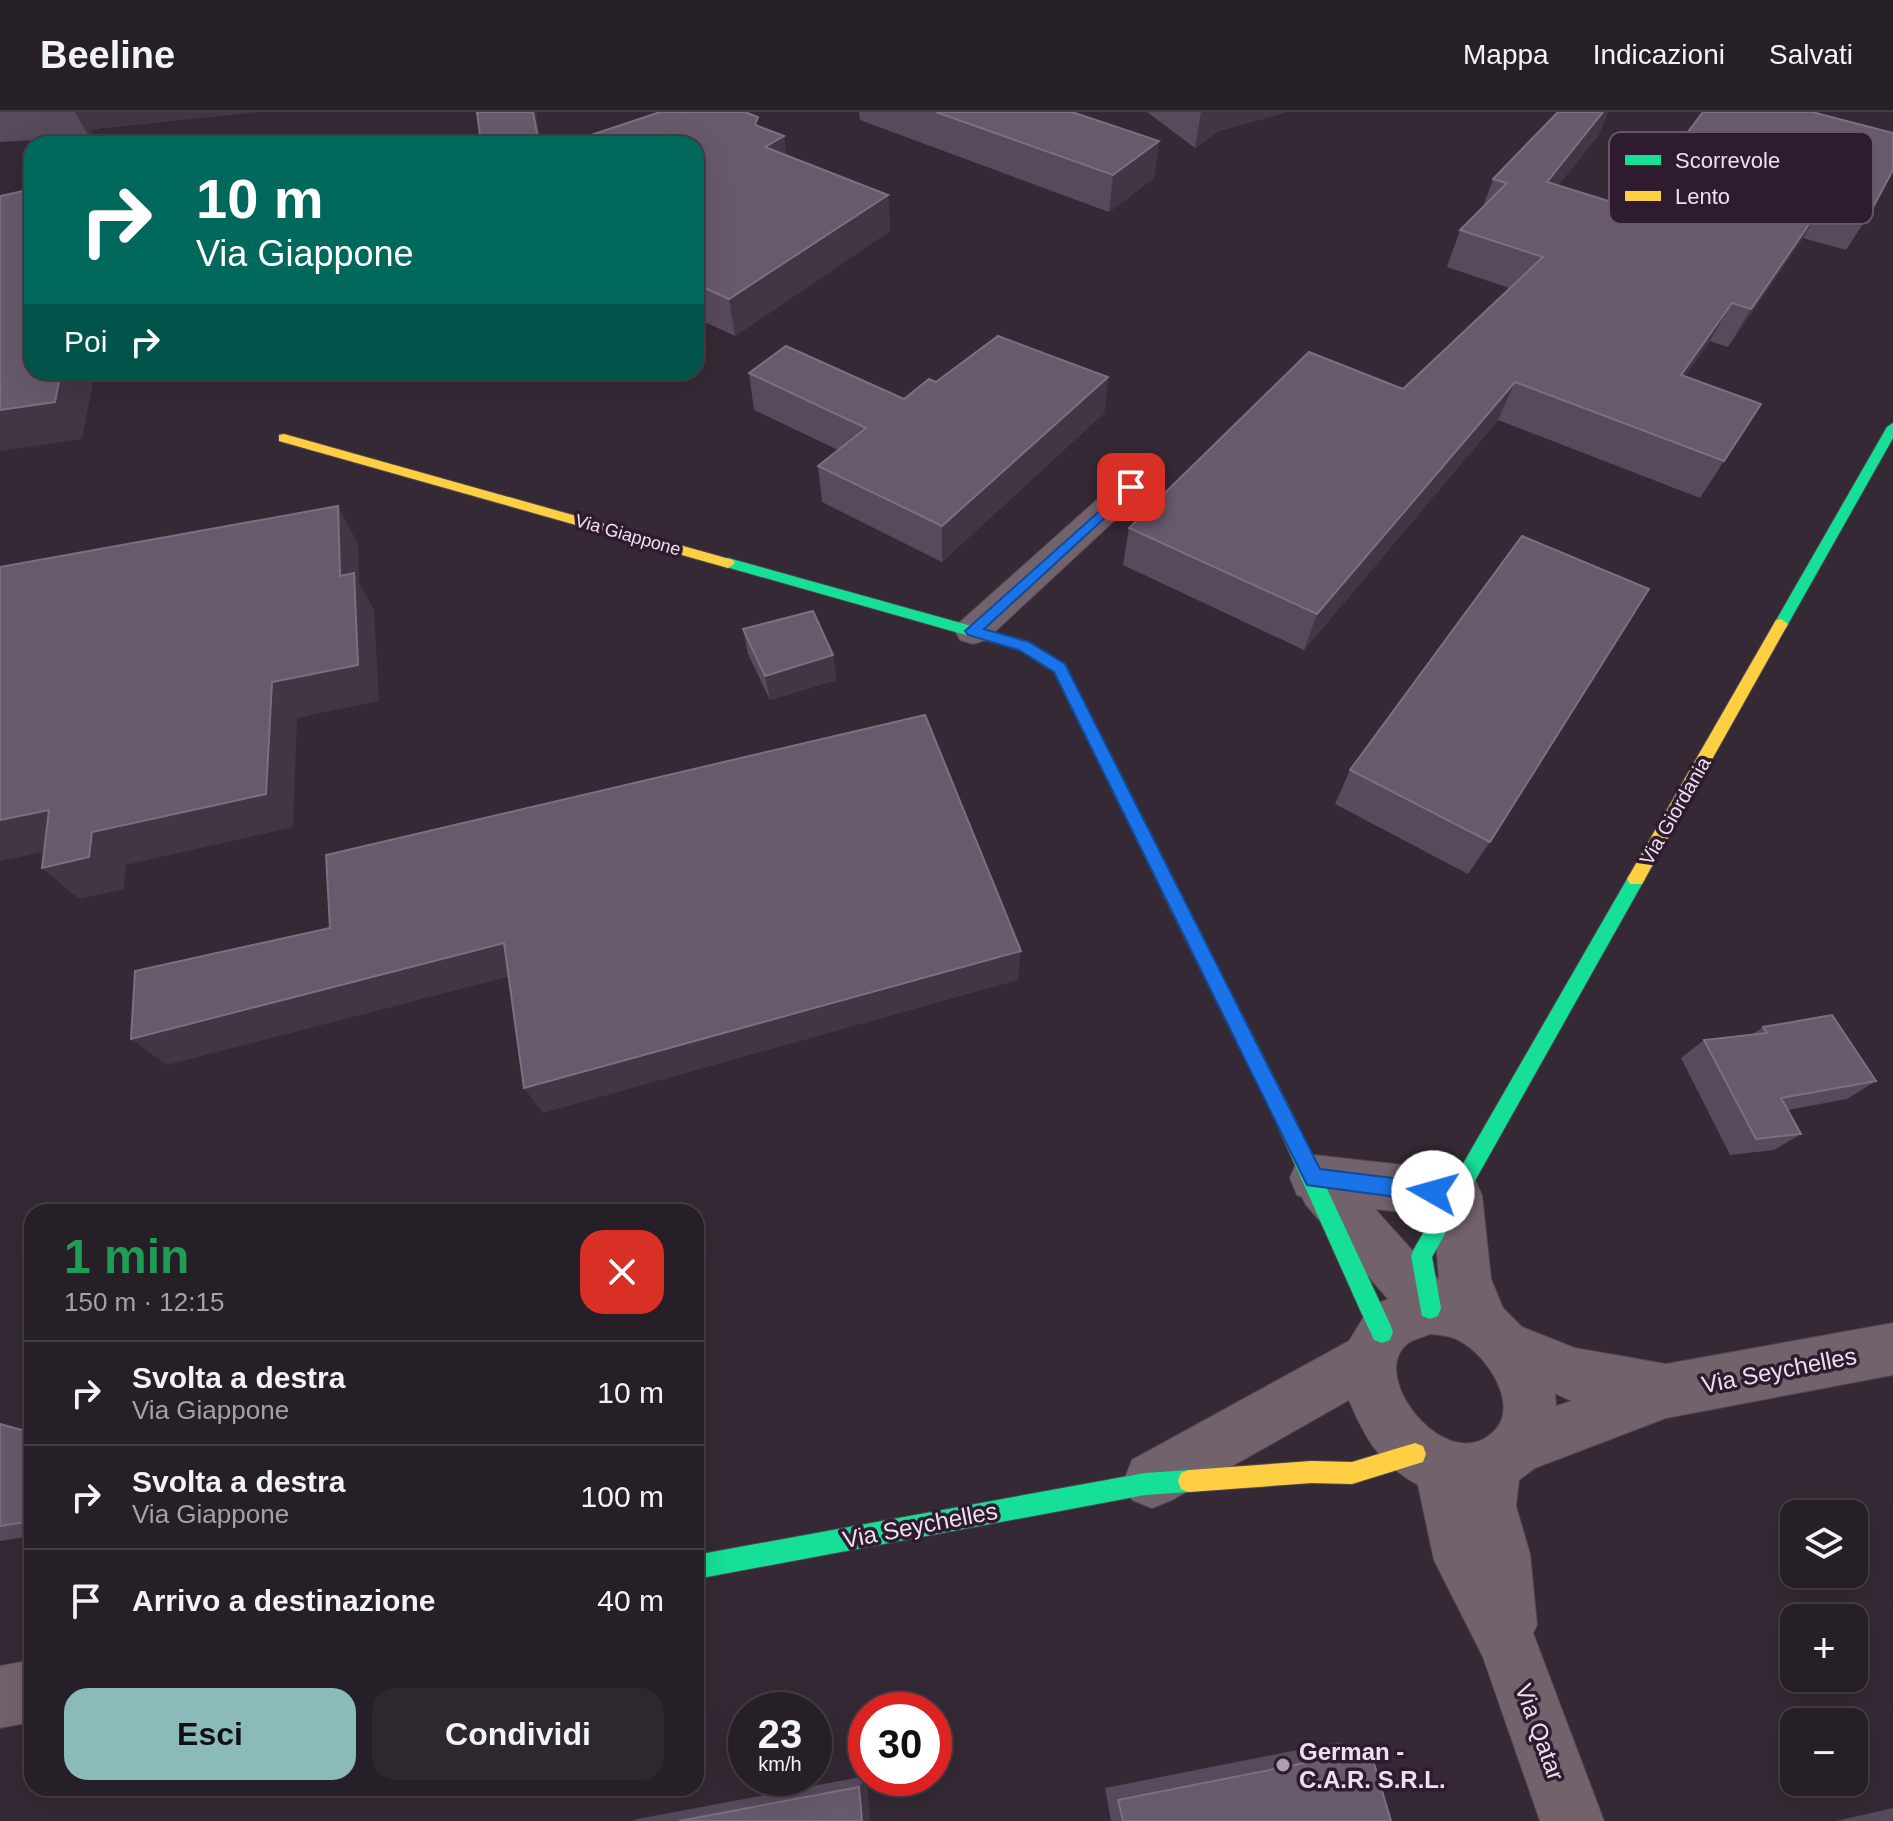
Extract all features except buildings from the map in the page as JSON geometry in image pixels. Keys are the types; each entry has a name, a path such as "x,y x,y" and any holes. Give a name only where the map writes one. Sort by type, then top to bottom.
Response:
{"street":[{"name":"Via Giordania","path":"1430,1308 1421,1256 1893,427"},
{"name":"Via Giappone","path":"284,438 1024,646 1060,668 1314,1178 1359,1286 1376,1345"},
{"path":"973,631 1131,487"},
{"path":"1314,1178 1457,1195 1465,1280 1495,1336 1516,1361 1529,1397 1526,1431 1467,1459 1390,1430 1378,1409 1371,1387 1376,1345 1399,1317 1430,1308 1460,1314 1495,1336"},
{"name":"Via Giappone","path":"1314,1178 1430,1308"},
{"name":"Via Seychelles","path":"1495,1336 1575,1375 1666,1391"},
{"name":"Via Seychelles","path":"1145,1484 1376,1345"},
{"name":"Via Seychelles","path":"704,1566 1145,1484 1311,1472 1352,1473 1467,1459 1585,1424 1666,1391 1893,1349"},
{"name":"Via Qatar","path":"1467,1459 1463,1560 1508,1644 1572,1821"},
{"path":"0,1697 24,1692"}],"traffic: fast":[{"path":"1781,624 1893,427"},
{"path":"728,563 1024,646 1060,668 1173,896"},
{"path":"1430,1308 1421,1256 1636,879"},
{"path":"1281,1111 1382,1332"},
{"path":"704,1566 1145,1484 1189,1481"}],"traffic: slow":[{"path":"284,438 728,563"},
{"path":"1636,879 1781,624"},
{"path":"1173,896 1281,1111"},
{"path":"1189,1481 1311,1472 1352,1473 1415,1454"}],"place":[{"name":"German - C.A.R. S.R.L.","path":"1283,1765"}],"route":[{"path":"1131,487 973,631 1024,646 1060,668 1314,1178 1433,1192"}]}
